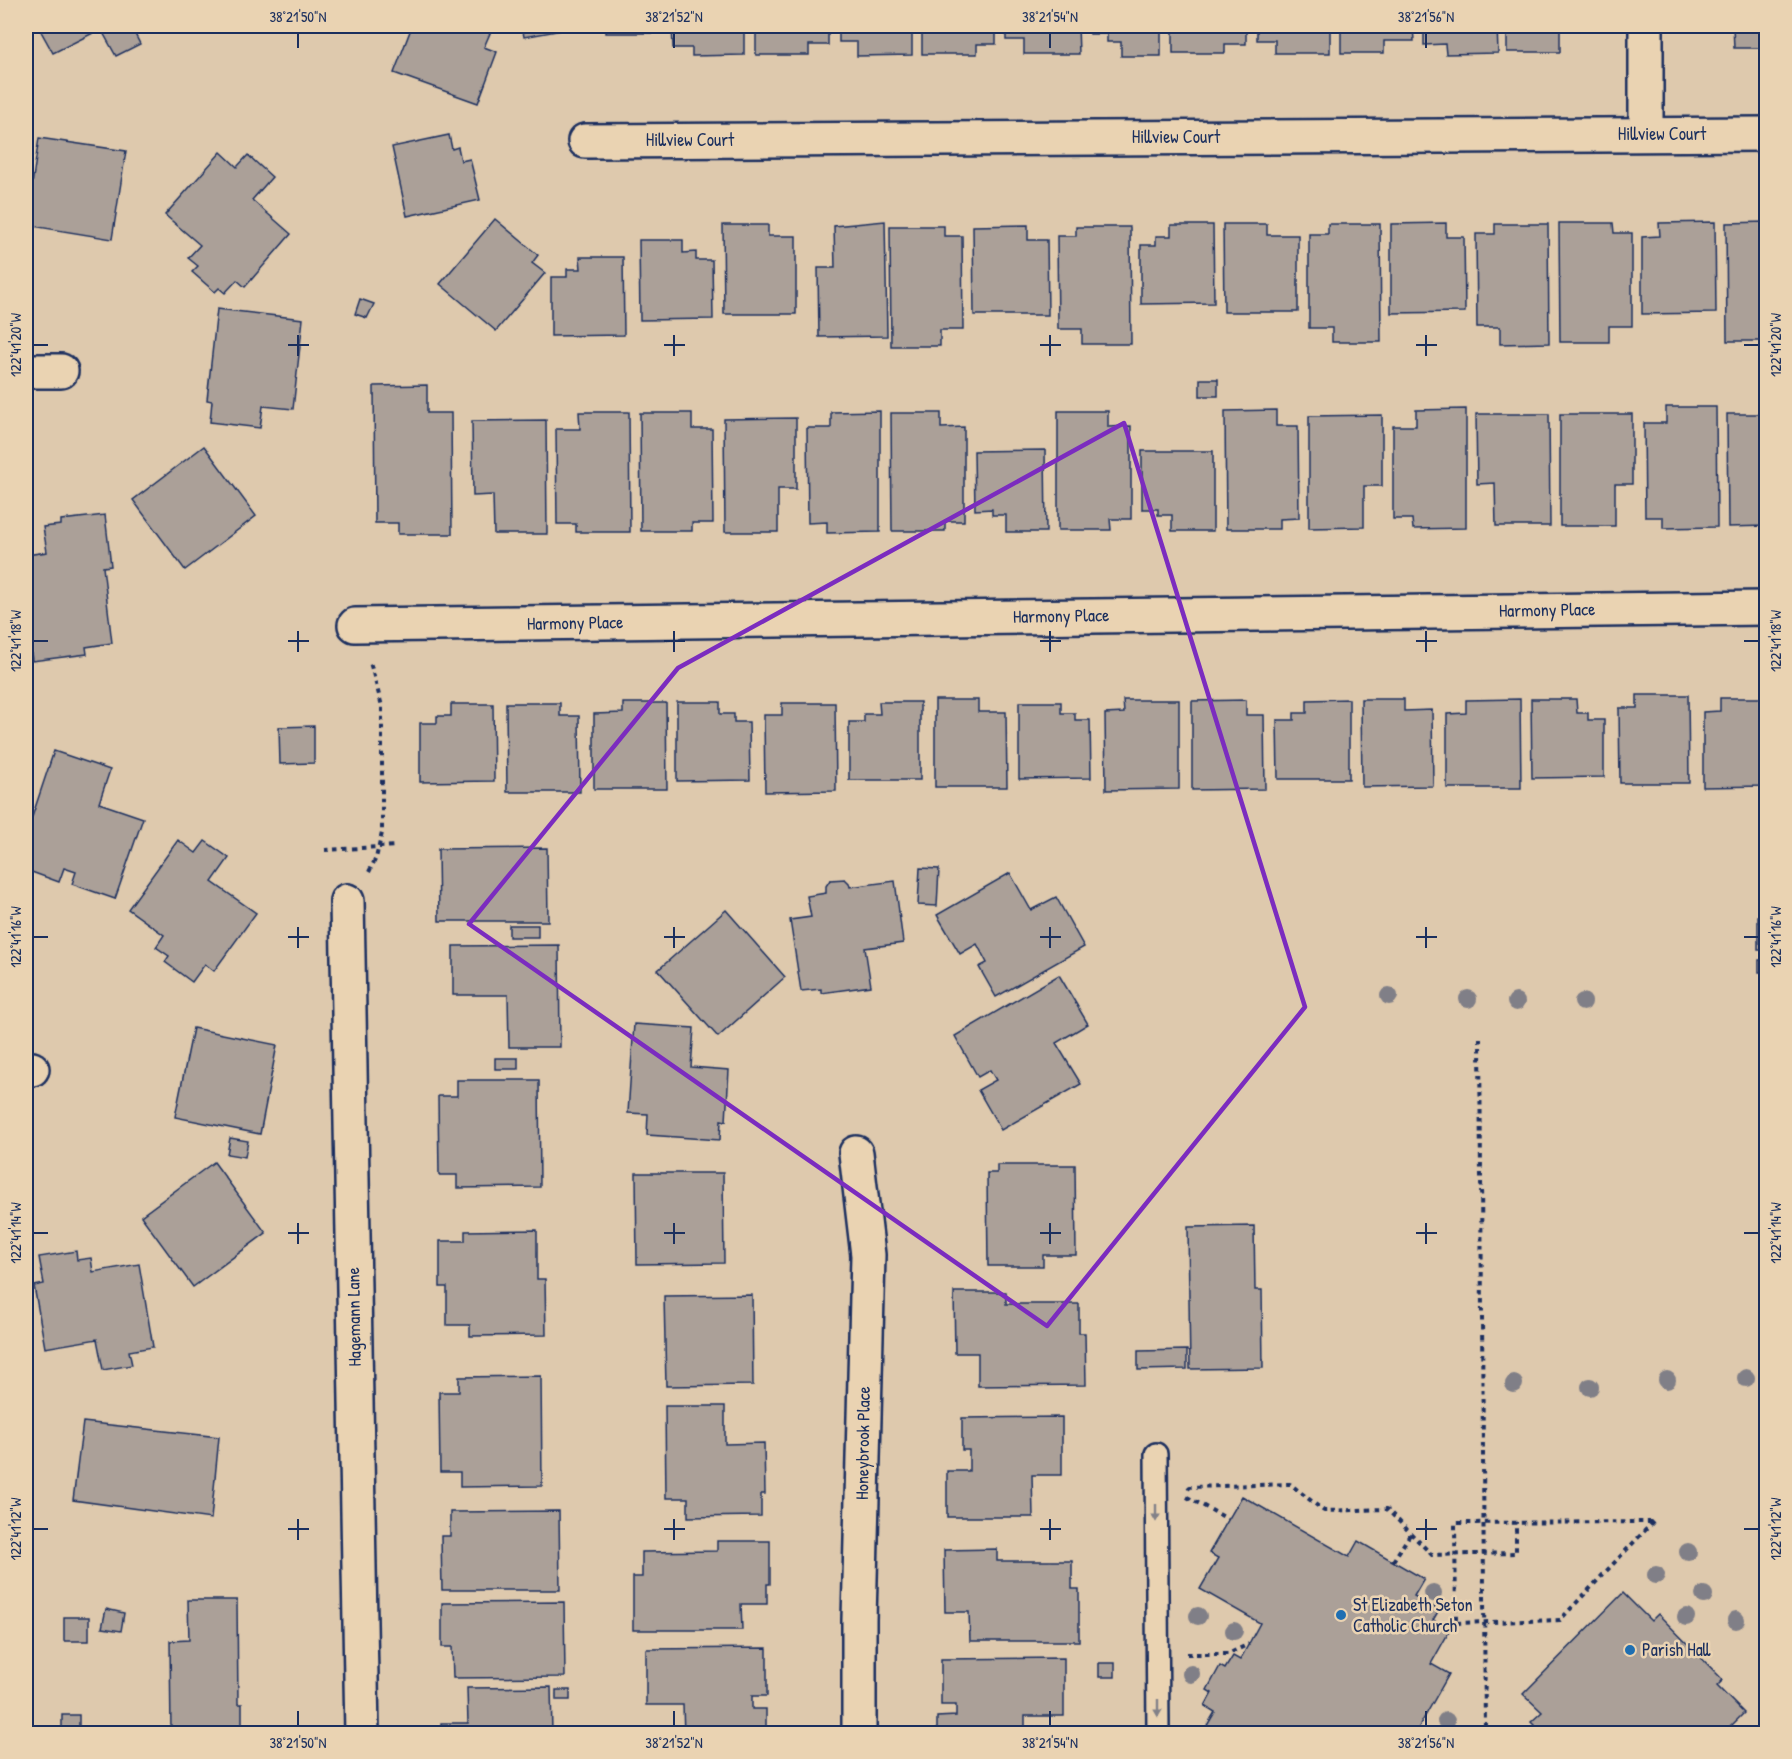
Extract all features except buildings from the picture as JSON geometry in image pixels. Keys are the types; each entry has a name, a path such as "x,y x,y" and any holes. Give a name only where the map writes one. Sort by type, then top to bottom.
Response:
{"street":[{"path":"1646,26 1646,134"},
{"name":"Hillview Court","path":"585,141 1767,134"},
{"path":"26,371 61,371"},
{"name":"Harmony Place","path":"355,625 1767,608"},
{"name":"Hagemann Lane","path":"347,901 362,1734"},
{"name":"Honeybrook Place","path":"856,1153 867,1255 859,1620 859,1734"}],"lane":[{"path":"1156,1454 1158,1734"}],"path":[{"path":"347,901 364,881 376,858 382,833 382,706 374,670 355,625"},
{"path":"325,850 396,846"},
{"path":"1480,1038 1485,1731 1491,1734"},
{"path":"1228,1519 1182,1494 1190,1487 1290,1484 1324,1511 1387,1509 1432,1555 1516,1554 1516,1522"},
{"path":"1516,1522 1653,1522 1560,1620 1456,1623 1455,1523 1516,1522"},
{"path":"1393,1562 1411,1533"},
{"path":"1178,1654 1228,1654 1248,1644"}],"highlighted area":[{"path":"1124,423 1305,1007 1047,1326 469,924 678,668"}],"place":[{"name":"St Elizabeth Seton Catholic Church","path":"1341,1615"},
{"name":"Parish Hall","path":"1630,1650"}]}
